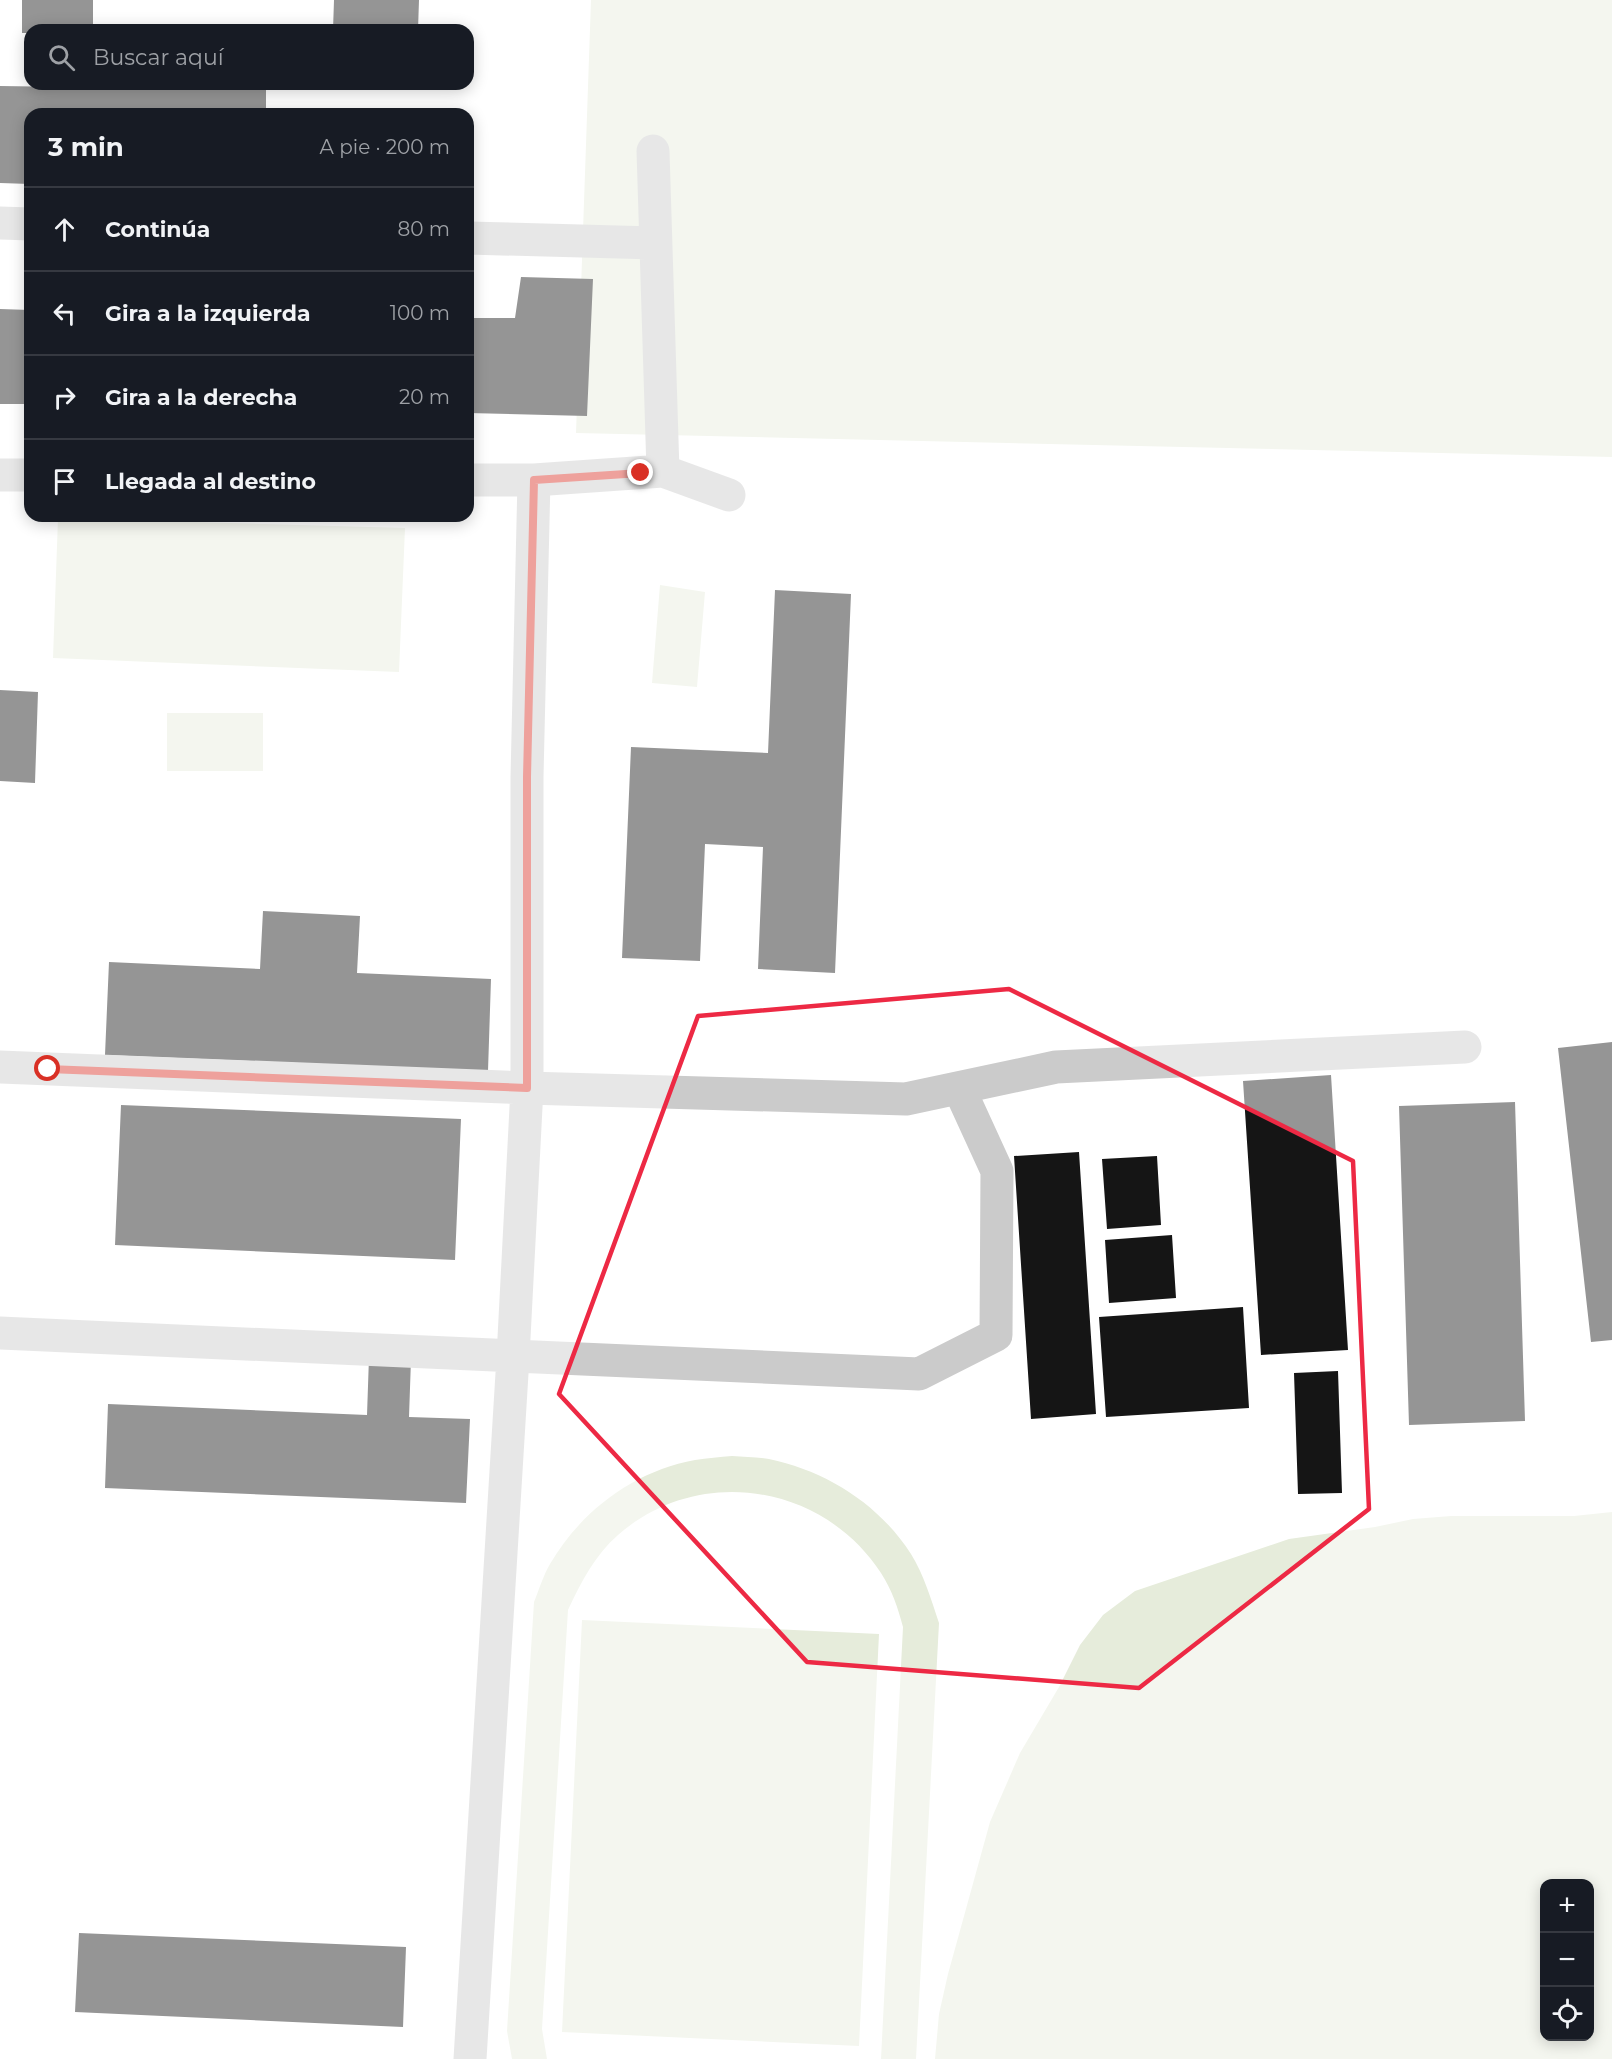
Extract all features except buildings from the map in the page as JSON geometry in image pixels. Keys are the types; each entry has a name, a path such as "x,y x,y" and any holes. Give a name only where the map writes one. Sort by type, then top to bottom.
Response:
{"lane":[{"path":"653,151 663,471"},
{"path":"0,223 24,224"},
{"path":"474,238 655,243"},
{"path":"474,480 534,480 663,471 729,495"},
{"path":"0,475 24,475"},
{"path":"470,2059 527,1088 527,777 534,480"},
{"path":"0,1066 527,1088 906,1099 1056,1067 1465,1047"},
{"path":"0,1333 919,1374 996,1335 997,1170 959,1088"}],"highlighted area":[{"path":"1009,989 1353,1161 1369,1509 1139,1688 807,1662 559,1394 698,1016"}],"green space":[{"path":"591,0 1612,0 1612,457 576,433"},
{"path":"58,522 197,522 405,528 399,672 53,658"},
{"path":"660,585 705,592 697,687 652,683"},
{"path":"167,713 263,713 263,771 167,771"},
{"path":"732,1456 769,1459 790,1464 831,1481 867,1505 898,1536 916,1562 939,1623 916,2059 881,2059 903,1627 897,1606 881,1573 856,1543 827,1520 794,1503 758,1494 722,1492 685,1498 650,1513 618,1535 602,1551 589,1570 568,1610 542,2029 547,2059 512,2059 507,2031 534,1602 548,1569 563,1545 577,1527 611,1496 651,1473 673,1465"},
{"path":"1612,1512 1612,2059 935,2059 939,2014 948,1974 990,1822 1020,1753 1059,1687 1080,1645 1103,1615 1135,1591 1289,1539 1375,1527 1413,1519 1451,1516 1574,1516"},
{"path":"582,1620 879,1634 859,2046 562,2032"}],"route":[{"path":"48,1069 527,1088 527,777 534,480 641,473"}]}
